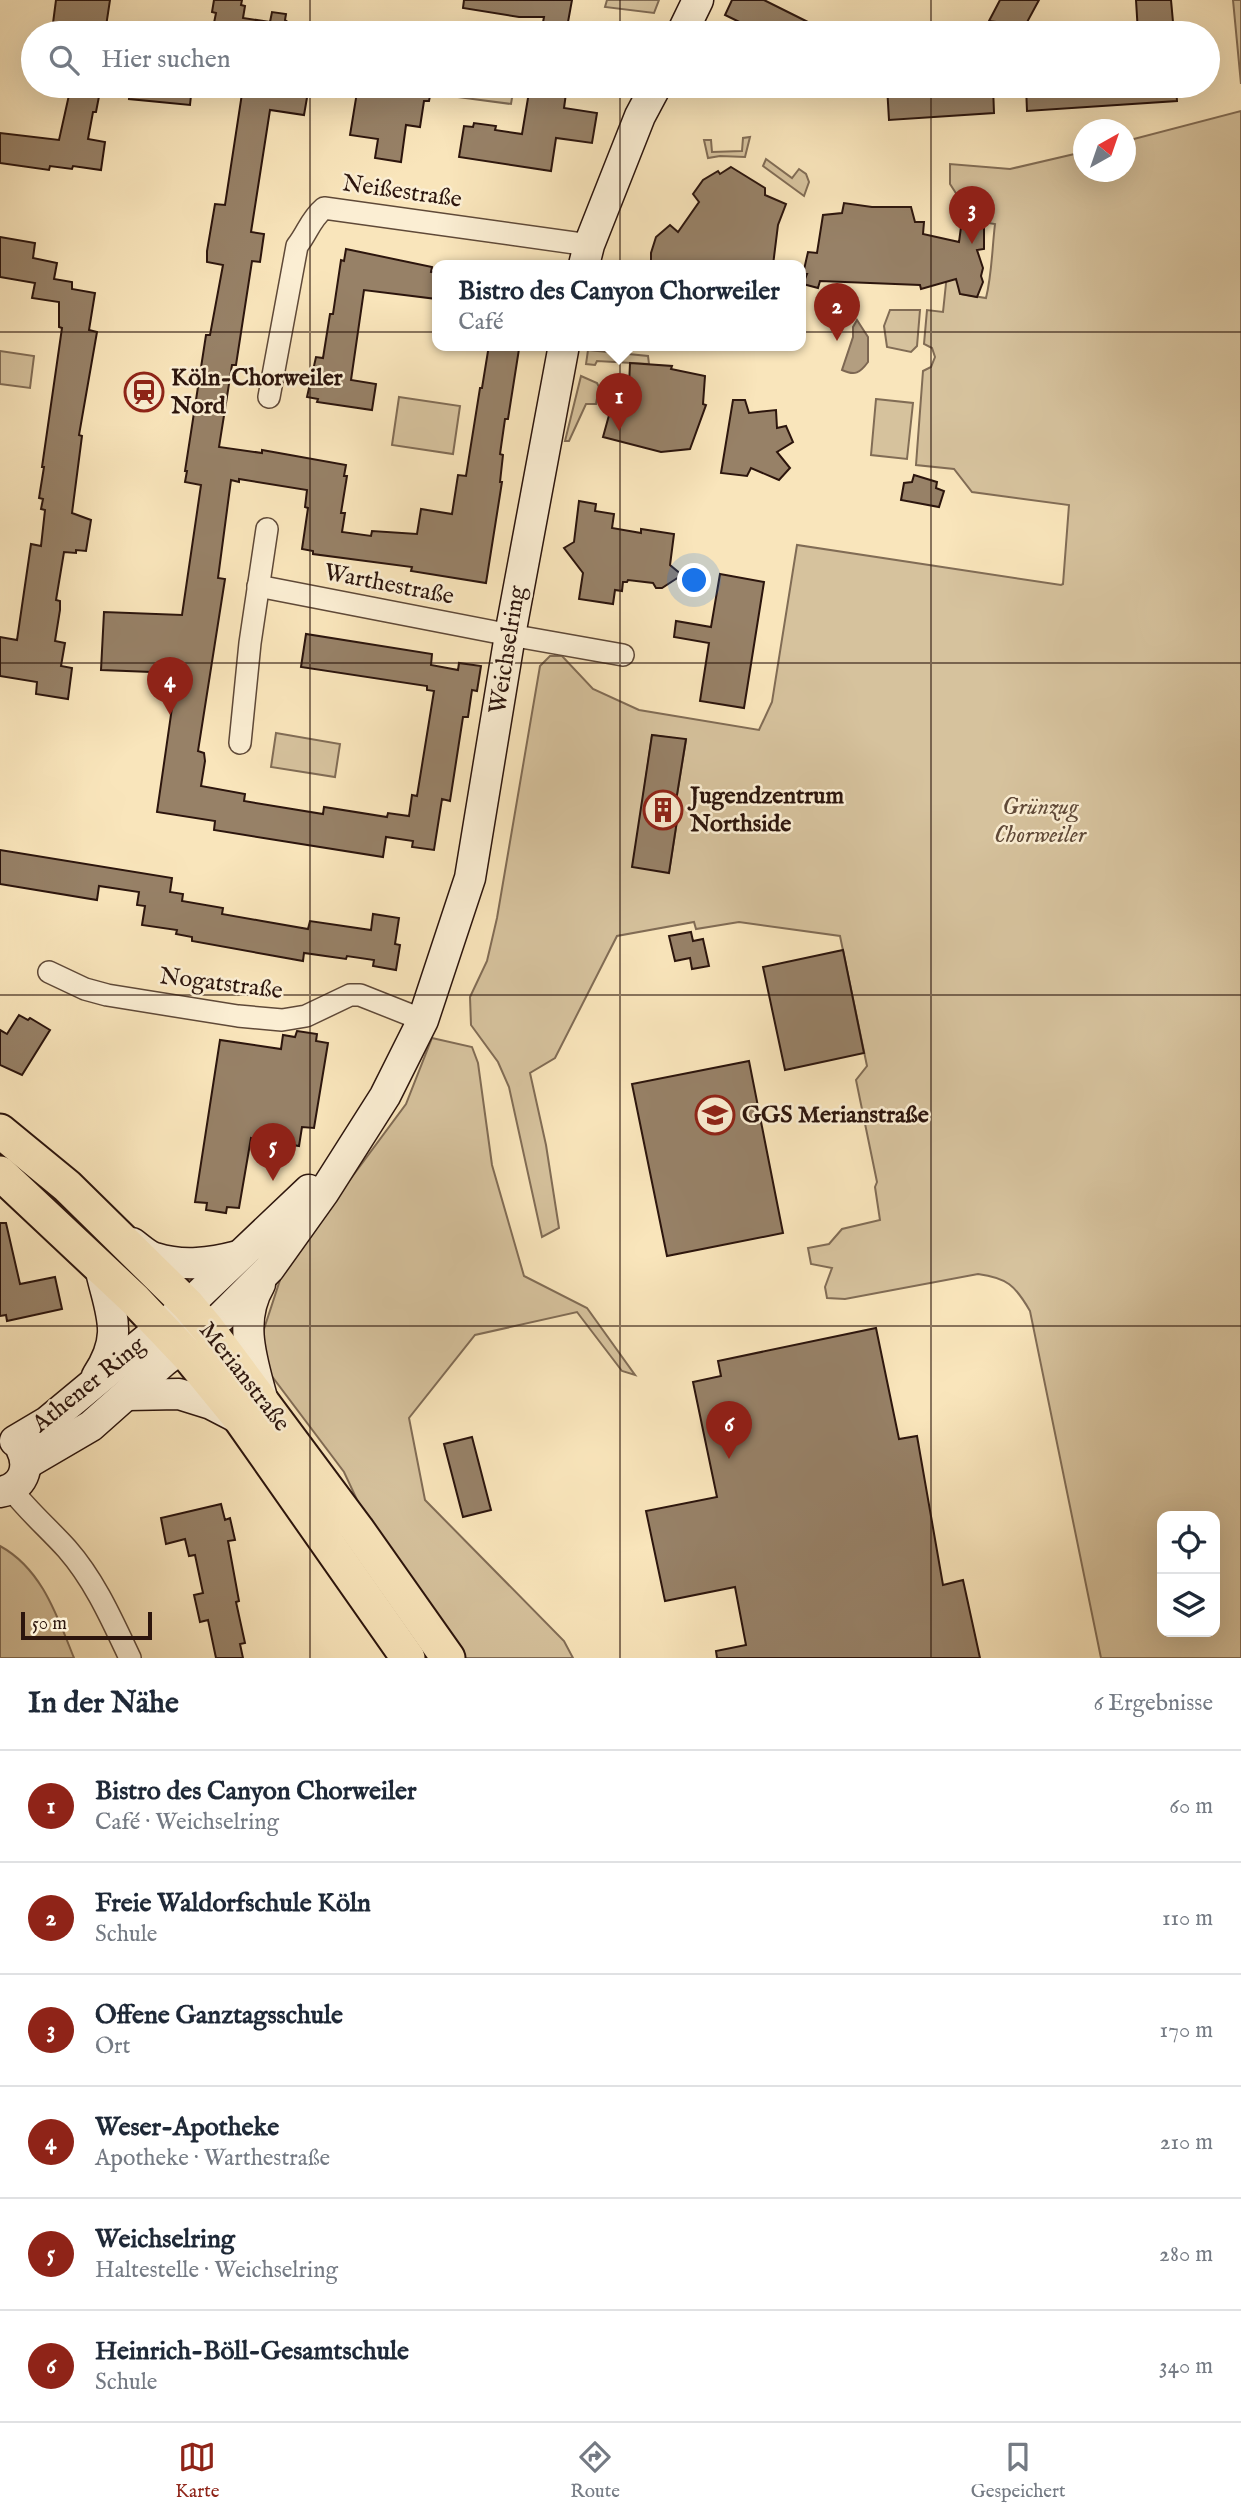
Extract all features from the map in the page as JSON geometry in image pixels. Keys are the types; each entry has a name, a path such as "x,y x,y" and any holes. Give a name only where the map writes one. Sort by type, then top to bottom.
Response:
{"main road":[{"name":"Merianstraße","path":"0,1131 67,1186 198,1317 252,1409 408,1658"},
{"name":"Merianstraße","path":"0,1173 44,1212 172,1337 252,1409 448,1658"}],"street":[{"path":"688,21 698,0"},
{"path":"586,255 640,116 650,98"},
{"name":"Neißestraße","path":"269,397 297,246 306,235 312,219 324,208 586,255"},
{"name":"Weichselring","path":"198,1317 269,1269 324,1192 385,1096 423,1020 470,878 510,635 563,351"},
{"path":"240,743 267,529"},
{"name":"Warthestraße","path":"258,586 624,655"},
{"name":"Nogatstraße","path":"49,972 85,989 107,995 238,1016 295,1020 350,995 360,995 423,1020"},
{"name":"Weichselring","path":"198,1317 238,1256 295,1204 356,1142"},
{"path":"113,1231 153,1258 184,1263 208,1263 238,1256"},
{"path":"89,1388 113,1346 114,1322 100,1267"},
{"path":"127,1395 179,1394 211,1404 252,1409 247,1324 254,1295 269,1269"},
{"name":"Athener Ring","path":"10,1465 37,1429 89,1388 172,1337 198,1317"},
{"name":"Athener Ring","path":"10,1465 91,1426 163,1362 172,1337"},
{"path":"10,1465 22,1504 67,1550 92,1581 130,1658"}],"green space":[{"path":"607,0 659,0 654,13 605,7"},
{"path":"1233,0 1241,0 1241,84"},
{"path":"465,98 512,98 511,104"},
{"name":"Grünzug Chorweiler","path":"1241,111 1241,1658 1101,1658 1030,1311 1015,1289 996,1278 978,1274 845,1299 827,1298 825,1287 832,1268 811,1264 808,1248 829,1244 842,1229 880,1220 875,1187 877,1182 856,1080 867,1066 840,936 739,922 696,929 694,922 617,936 555,1058 530,1073 546,1145 559,1228 542,1237 509,1087 498,1062 471,1025 470,997 487,961 497,918 540,666 550,656 562,656 593,689 639,710 759,730 772,702 797,545 1063,584 1069,505 972,492 954,469 916,465 923,371 931,367 935,357 932,348 924,344 927,310 943,312 947,274 957,272 960,294 986,298 990,280 995,224 988,223 987,197 973,195 959,198 950,184 950,164 1010,169 1073,154 1073,182 1136,182 1136,138","holes":["652,735 686,740 676,801 680,802 669,872 643,798"]},
{"path":"750,137 745,157 708,158 704,140 711,140 712,152 742,151 743,138"},
{"path":"766,159 792,178 799,169 806,174 809,182 804,196 763,166"},
{"path":"890,310 920,310 917,346 911,352 887,347 884,326"},
{"path":"0,351 34,356 30,388 0,384"},
{"path":"588,351 598,351 648,356 649,364 597,361 595,365 586,364"},
{"path":"581,376 597,383 599,387 596,404 586,404 569,441 565,441"},
{"path":"399,397 460,406 453,454 392,445"},
{"path":"876,399 913,403 907,459 871,455"},
{"path":"276,733 340,744 335,777 271,767"},
{"path":"432,1038 472,1047 478,1063 492,1165 524,1276 587,1308 635,1375 622,1371 577,1312 475,1335 409,1418 425,1500 564,1641 573,1658 459,1658 366,1519 344,1472 268,1371 261,1350 264,1329 281,1277 300,1247 406,1104"},
{"path":"0,1546 27,1567 37,1580 54,1610 74,1658 0,1658"}],"shaded area":[{"path":"857,320 868,337 868,362 860,371 850,373 842,370"}],"building":[{"path":"56,0 110,0 107,21 53,21"},
{"path":"214,0 242,0 241,5 245,6 243,18 263,21 214,21 216,13 212,12"},
{"path":"464,0 572,0 568,21 543,21 544,17 519,17 463,8"},
{"path":"732,0 764,0 806,21 737,21 725,15"},
{"path":"1000,0 1039,0 1028,21 989,21"},
{"path":"1136,0 1171,0 1173,21 1137,21"},
{"path":"272,12 286,14 285,20 270,21"},
{"path":"68,98 99,98 88,139 105,142 101,170 50,166 49,170 0,163 0,133 59,140"},
{"path":"129,98 191,98 190,105"},
{"path":"241,98 307,98 304,115 270,110 251,232 264,234 260,262 252,261 236,365 232,365 219,447 262,453 262,450 346,465 344,476 347,476 341,513 345,513 342,532 371,536 372,531 417,534 421,509 452,514 458,475 466,476 488,351 519,351 500,454 503,455 502,482 486,583 411,571 412,567 313,554 313,551 302,549 308,508 305,507 307,490 231,480 218,578 225,579 198,751 204,753 205,761 201,786 245,794 244,801 323,814 324,807 387,817 388,813 409,816 412,795 417,796 434,691 427,690 427,686 301,667 306,634 432,654 431,665 458,670 459,663 481,666 477,691 472,690 468,717 463,717 450,801 442,799 434,850 412,847 413,841 386,837 383,857 214,830 215,821 157,812 177,673 101,670 104,612 182,615 201,485 185,482 185,471 206,335 210,335 223,265 207,262 207,251 215,204 225,205"},
{"path":"356,98 430,98 429,101 424,101 420,127 406,125 401,162 375,158 378,139 350,135"},
{"path":"528,98 565,98 564,108 597,113 592,143 556,138 551,171 459,157 464,126 473,127 474,123 496,126 495,130 522,134"},
{"path":"888,98 993,98 994,113 889,120"},
{"path":"1026,98 1177,98 1177,101 1027,111"},
{"path":"731,167 765,188 765,195 786,204 778,225 774,260 651,260 656,237 670,225 678,232 699,202 693,194 703,180 718,171 720,174"},
{"path":"986,196 988,223 984,224 984,249 977,250 983,268 983,282 977,297 960,294 956,279 921,289 920,285 820,281 818,288 806,285 808,252 817,253 823,215 842,213 844,203 872,207 911,207 915,222 924,222 923,234 959,242 963,212 959,198"},
{"path":"0,237 35,243 33,258 57,263 54,279 72,282 72,289 95,293 89,330 97,332 79,435 82,436 72,513 91,520 86,551 64,552 56,600 60,601 60,610 55,641 65,643 61,666 72,668 68,699 36,694 37,682 0,676 0,637 17,640 31,544 41,546 45,510 41,509 43,499 39,498 62,328 59,327 59,302 32,298 35,283 0,277"},
{"path":"346,249 432,267 432,298 364,290 351,380 376,384 372,410 317,402 318,399 307,397 316,357 323,358 341,260 344,261"},
{"path":"630,363 672,366 671,369 705,376 703,404 706,405 690,449 661,452 603,437 611,408 607,407 608,394 613,394 613,384 629,386"},
{"path":"733,400 745,400 749,413 776,410 777,428 786,426 793,442 777,452 790,468 779,480 751,468 747,476 721,473"},
{"path":"914,475 937,482 936,488 944,491 939,507 901,500 904,483 912,482"},
{"path":"579,501 596,504 595,511 614,514 612,528 641,533 641,529 674,534 670,565 682,575 662,588 656,588 653,583 628,580 623,582 622,591 615,590 613,604 579,599 583,573 564,548 574,542"},
{"path":"720,574 764,582 744,708 700,701 709,643 674,637 676,621 711,627"},
{"name":"Jugendzentrum Northside","path":"652,735 686,739 676,801 680,801 669,873 632,867"},
{"path":"0,850 172,878 170,892 183,894 182,901 223,908 222,914 308,929 310,921 371,930 373,914 399,918 395,944 400,945 396,970 373,966 374,960 347,956 346,959 304,953 303,961 192,941 192,937 176,934 177,930 142,925 145,906 137,905 139,892 99,886 97,900 0,884"},
{"path":"691,932 693,941 703,939 709,966 692,969 690,958 675,961 669,936"},
{"path":"843,950 864,1053 785,1070 763,967"},
{"path":"19,1015 50,1030 22,1075 0,1065 0,1030 7,1034"},
{"path":"297,1031 317,1034 316,1041 328,1043 314,1128 302,1127 299,1146 251,1138 239,1208 227,1207 226,1213 206,1210 207,1203 195,1202 220,1040 281,1049 283,1035 295,1037"},
{"path":"749,1061 783,1233 667,1256 632,1084"},
{"path":"0,1223 6,1223 20,1284 55,1277 62,1309 7,1321 6,1315 0,1316"},
{"path":"876,1328 899,1439 917,1436 943,1585 963,1580 980,1658 717,1658 716,1651 746,1645 735,1587 665,1601 646,1511 717,1497 693,1382 721,1376 718,1361"},
{"path":"472,1437 491,1510 463,1517 444,1444"},
{"path":"221,1504 225,1520 230,1518 235,1540 228,1541 239,1601 236,1602 245,1643 240,1644 243,1658 216,1658 208,1620 200,1622 194,1595 203,1593 195,1555 189,1556 185,1539 166,1544 161,1518"}],"place":[{"name":"Offene Ganztagsschule","path":"972,244"},
{"name":"Freie Waldorfschule Köln","path":"837,341"},
{"name":"Köln-Chorweiler Nord","path":"144,392"},
{"name":"Bistro des Canyon Chorweiler","path":"619,431"},
{"name":"Weser-Apotheke","path":"170,715"},
{"name":"Jugendzentrum Northside","path":"663,810"},
{"name":"GGS Merianstraße","path":"715,1115"},
{"name":"Weichselring","path":"273,1181"},
{"name":"Heinrich-Böll-Gesamtschule","path":"729,1459"}]}
